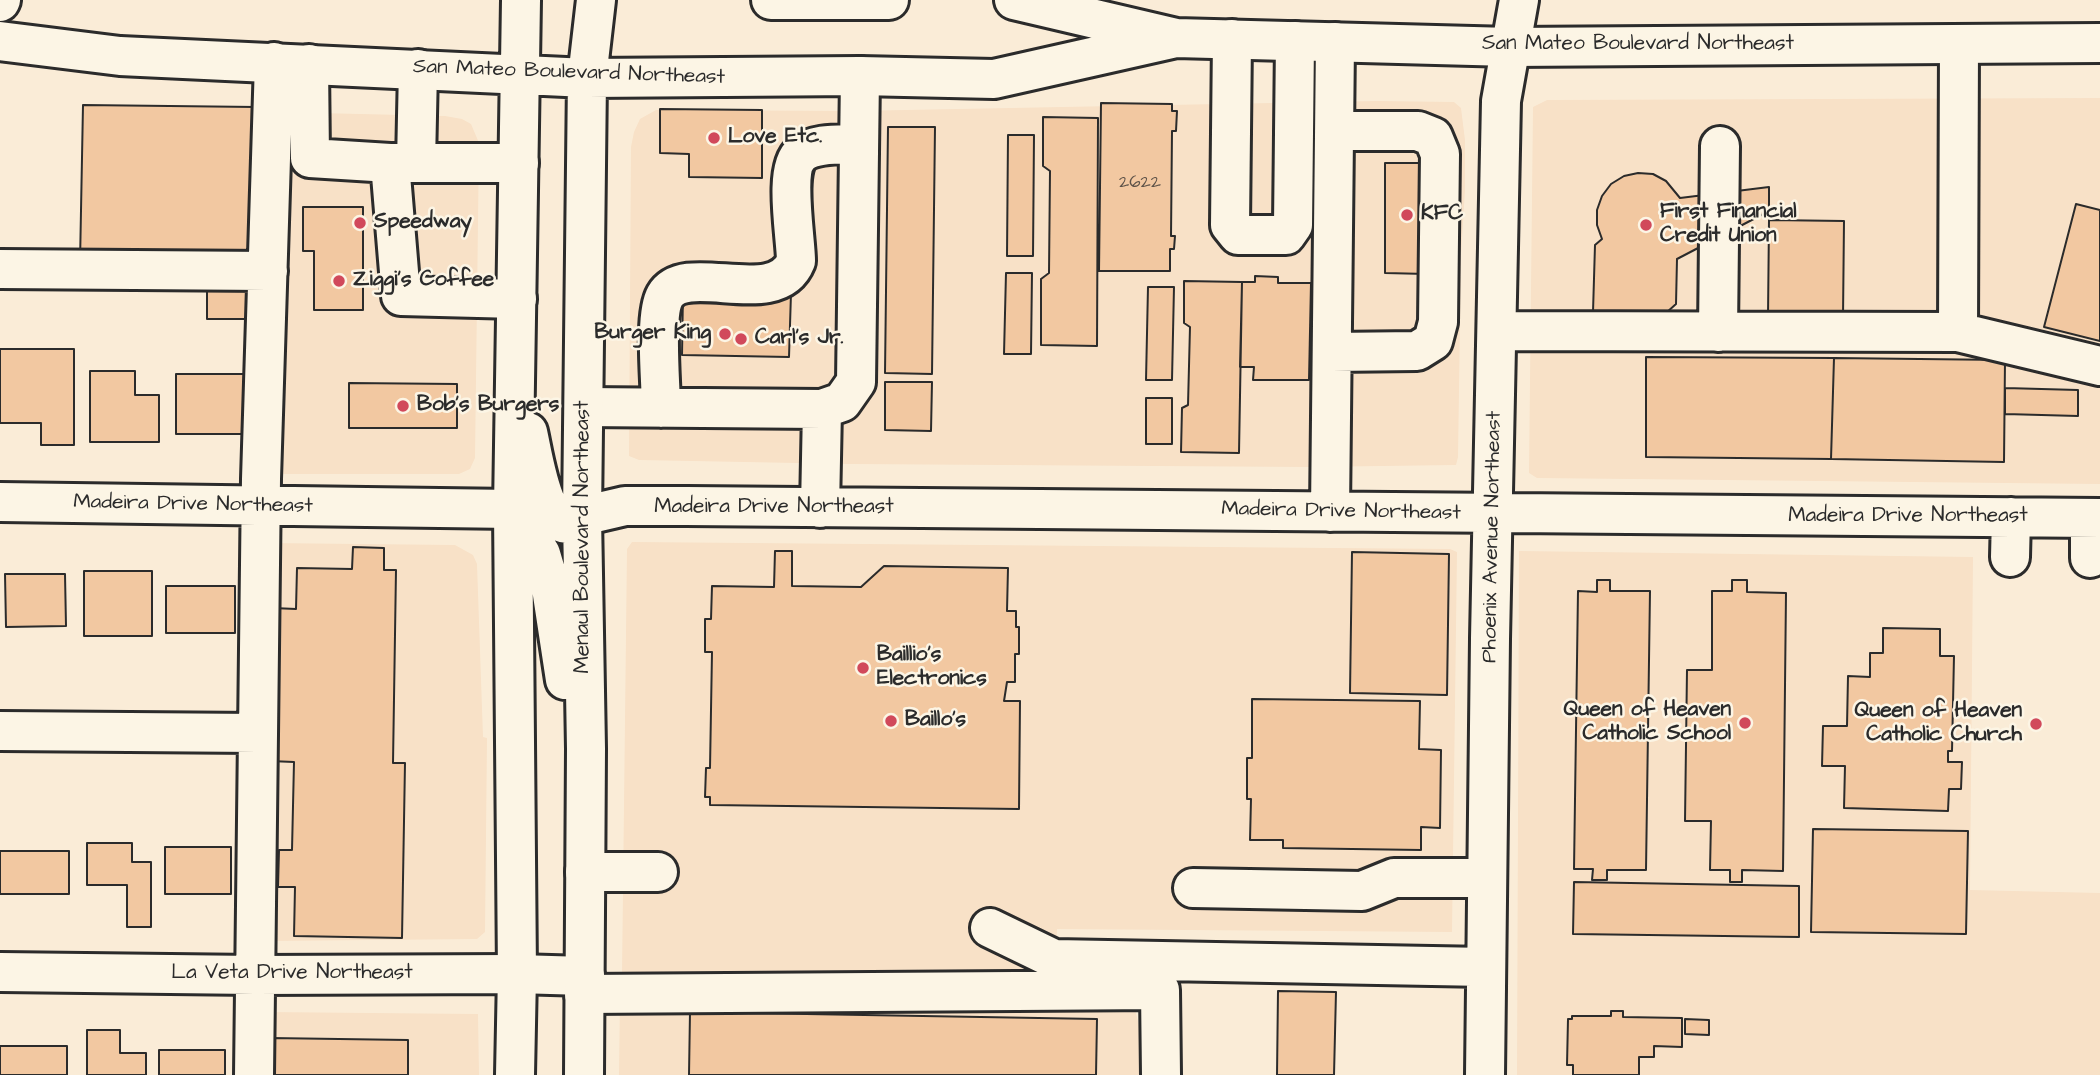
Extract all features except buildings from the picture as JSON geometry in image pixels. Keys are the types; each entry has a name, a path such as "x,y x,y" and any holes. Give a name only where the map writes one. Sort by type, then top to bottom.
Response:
{"main road":[{"path":"515,1075 517,974 513,509 521,0"},
{"name":"Menaul Boulevard Northeast","path":"584,1075 586,748 582,516 587,78 596,0"},
{"path":"771,0 889,0"},
{"name":"San Mateo Boulevard Northeast","path":"1014,0 1176,38 1510,47 2100,43"},
{"name":"Phoenix Avenue Northeast","path":"1485,1075 1501,101 1519,0"},
{"name":"San Mateo Boulevard Northeast","path":"0,41 120,55 587,78 860,76 994,79 1176,38"},
{"path":"1232,39 1230,225 1238,235 1286,235 1293,225 1295,41"},
{"path":"1330,512 1335,42"},
{"path":"1958,332 1959,44"},
{"path":"292,63 310,158 403,163 519,163"},
{"path":"254,1075 261,506 268,271 292,63"},
{"path":"418,69 403,163 401,296 517,299"},
{"path":"584,407 821,409 842,402 856,382 860,76"},
{"path":"1332,352 1417,351 1433,341 1438,322 1440,155 1433,137 1418,131 1334,131"},
{"path":"661,408 659,315 666,295 679,284 761,285 781,279 792,270 796,261 792,177 796,161 801,154 825,145 859,144"},
{"path":"1717,332 1720,146"},
{"path":"0,269 268,271"},
{"path":"1497,331 1958,332 2100,366"},
{"name":"Madeira Drive Northeast","path":"516,379 548,507 557,521 565,524 576,523 582,516 625,506 2095,518"},
{"path":"820,508 821,409"},
{"name":"Madeira Drive Northeast","path":"0,502 513,509"},
{"path":"513,509 541,554 551,588 564,676 586,748"},
{"path":"2010,557 2011,517"},
{"path":"2090,558 2095,518"},
{"path":"0,732 258,733"},
{"path":"585,872 658,872"},
{"path":"1193,888 1362,891 1394,878 1487,878"},
{"path":"990,928 1054,959 1486,967"},
{"name":"La Veta Drive Northeast","path":"0,972 517,974 585,985 1160,990 1161,1075"}],"shaded area":[{"path":"2100,98 2100,484 1537,478 1529,473 1533,107 1547,100"},
{"path":"1377,101 1454,102 1461,108 1465,140 1465,190 1456,465 1308,467 850,464 639,460 629,456 631,147 640,119 656,110 853,111"},
{"path":"276,112 445,116 462,119 471,124 479,143 475,458 470,469 459,474 274,474"},
{"path":"632,542 1450,549 1457,552 1452,932 1057,929 1055,981 622,975 627,549"},
{"path":"266,543 455,545 473,555 477,564 483,737 487,738 485,932 477,939 267,941"},
{"name":"Queen of Heaven Catholic School","path":"1519,551 1973,557 1970,890 2100,893 2100,1075 1517,1075"},
{"path":"620,999 1133,1002 1140,1029 1143,1075 619,1075"},
{"path":"264,1012 478,1014 479,1075 264,1075"}],"place":[{"name":"Love Etc.","path":"714,138"},
{"name":"KFC","path":"1407,215"},
{"name":"Speedway","path":"360,223"},
{"name":"First Financial Credit Union","path":"1646,225"},
{"name":"Ziggi's Coffee","path":"339,281"},
{"name":"Burger King","path":"725,334"},
{"name":"Carl's Jr.","path":"741,339"},
{"name":"Bob's Burgers","path":"403,406"},
{"name":"Baillio's Electronics","path":"863,668"},
{"name":"Baillo's","path":"891,721"},
{"name":"Queen of Heaven Catholic School","path":"1745,723"},
{"name":"Queen of Heaven Catholic Church","path":"2036,724"}]}
